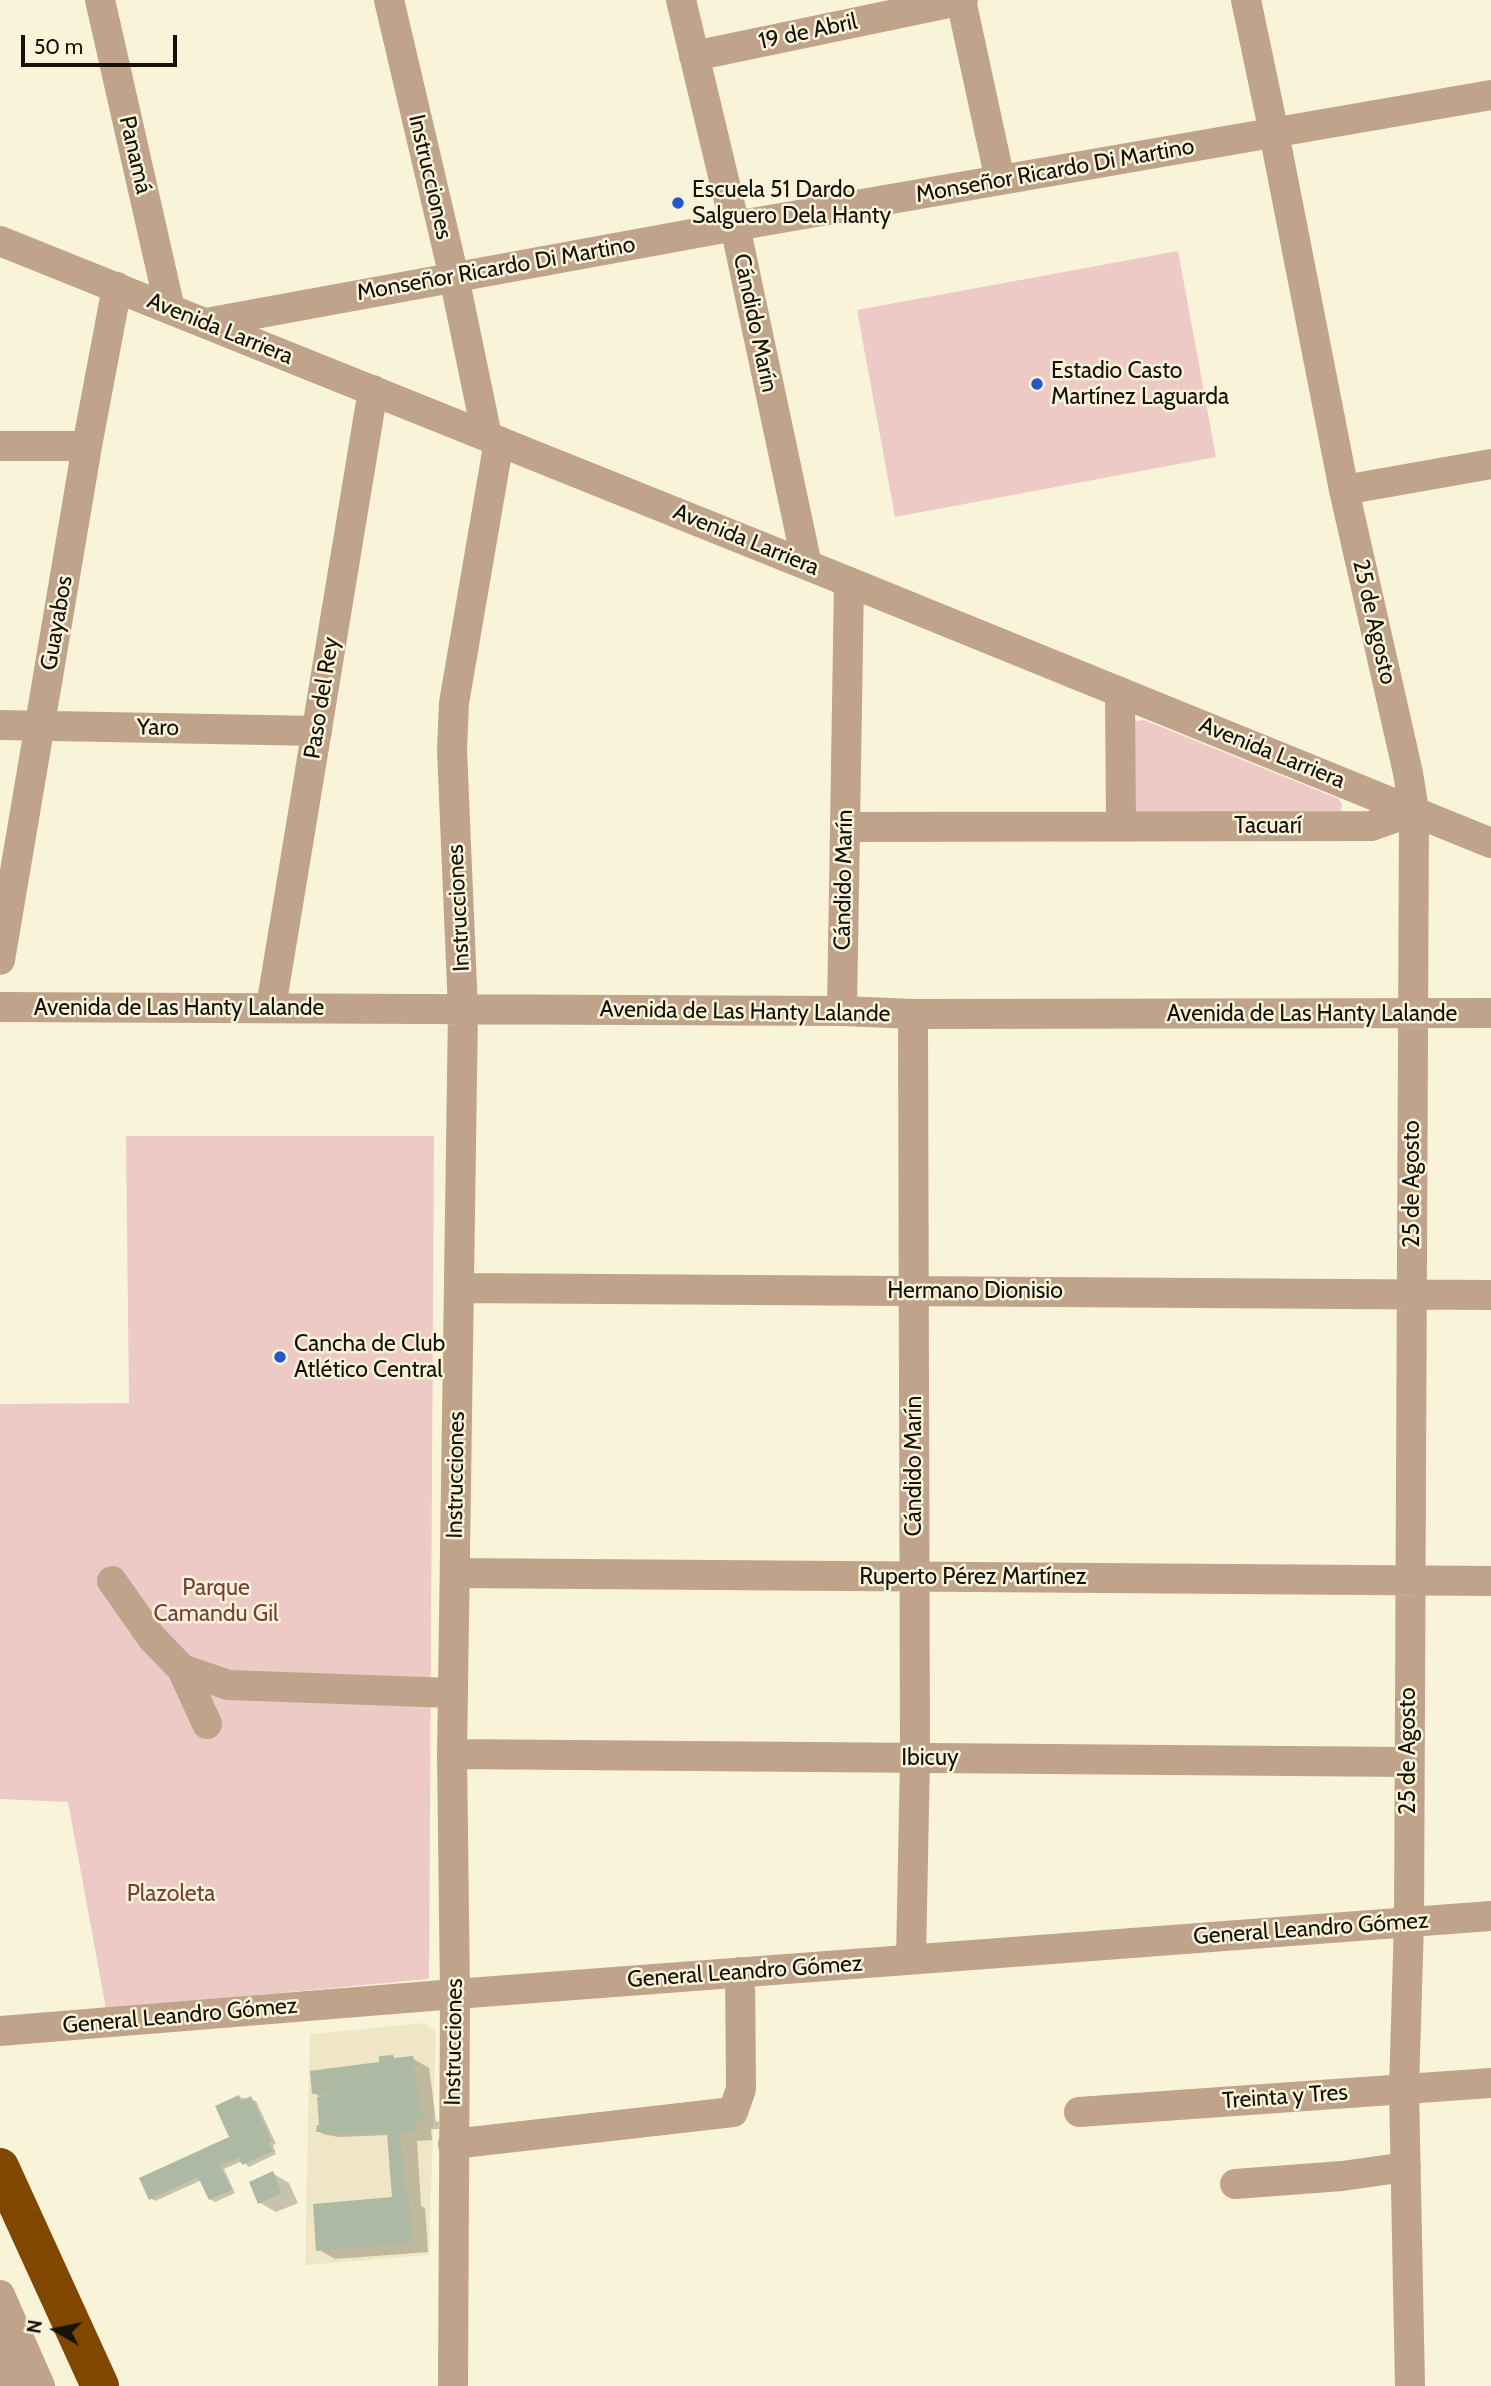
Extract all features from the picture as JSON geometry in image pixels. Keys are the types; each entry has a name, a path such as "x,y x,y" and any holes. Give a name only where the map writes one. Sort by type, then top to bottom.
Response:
{"highway":[{"path":"0,2167 100,2386"}],"street":[{"name":"Panamá","path":"100,0 170,309"},
{"name":"Instrucciones","path":"389,0 493,439 454,703 452,750 464,1010 452,1754 456,1994 453,2386"},
{"name":"Cándido Marín","path":"681,0 735,226 807,565"},
{"name":"19 de Abril","path":"694,56 962,0"},
{"path":"962,0 1000,180"},
{"name":"25 de Agosto","path":"1246,0 1344,490 1408,773 1414,811 1409,1923 1404,2088 1410,2386"},
{"name":"Monseñor Ricardo Di Martino","path":"206,323 735,226 1491,95"},
{"name":"Avenida Larriera","path":"0,241 1491,843"},
{"name":"Guayabos","path":"0,960 7,877 39,726 117,288"},
{"name":"Paso del Rey","path":"271,1007 373,390"},
{"path":"0,446 87,446"},
{"path":"1344,490 1491,464"},
{"name":"Cándido Marín","path":"842,1011 849,582"},
{"path":"1120,692 1121,825"},
{"name":"Yaro","path":"0,725 317,731"},
{"name":"Tacuarí","path":"845,827 1371,826 1414,811"},
{"name":"Avenida de Las Hanty Lalande","path":"0,1007 842,1011 913,1014 1491,1013"},
{"name":"Cándido Marín","path":"911,1959 915,1758 913,1014"},
{"name":"Hermano Dionisio","path":"459,1287 1491,1295"},
{"name":"Ruperto Pérez Martínez","path":"455,1573 1491,1581"},
{"path":"112,1581 152,1638 183,1669 207,1724"},
{"path":"183,1669 228,1685 453,1693"},
{"name":"Ibicuy","path":"452,1754 1408,1762"},
{"name":"General Leandro Gómez","path":"0,2031 1491,1916"},
{"path":"453,2144 733,2112 741,2090 740,1972"},
{"name":"Treinta y Tres","path":"1079,2112 1491,2083"},
{"path":"1235,2184 1342,2176 1406,2167"},
{"path":"0,2295 40,2386"},
{"path":"13,2324 4,2342 13,2386"}],"shaded area":[{"path":"425,2023 436,2032 429,2255 305,2265 310,2034"}],"green space":[{"name":"Estadio Casto Martínez Laguarda","path":"1178,251 1216,457 895,517 857,310"},
{"path":"1144,720 1339,799 1341,811 1134,815 1135,721"},
{"name":"Parque Camandu Gil","path":"126,1136 434,1136 429,1979 106,2009 68,1802 0,1799 0,1404 129,1403"}],"building":[{"path":"393,2055 394,2058 413,2056 420,2111 423,2111 423,2120 415,2120 416,2131 400,2132 412,2243 316,2251 313,2204 392,2197 387,2133 316,2132 319,2125 317,2097 326,2096 325,2092 312,2094 310,2071 379,2062 379,2056"},
{"path":"239,2095 241,2101 251,2096 272,2141 269,2143 273,2151 242,2165 239,2158 220,2166 232,2190 209,2200 198,2177 149,2200 139,2178 229,2137 215,2106"},
{"path":"273,2171 282,2193 258,2204 249,2182"}],"place":[{"name":"Escuela 51 Dardo Salguero Dela Hanty","path":"678,203"},
{"name":"Estadio Casto Martínez Laguarda","path":"1037,384"},
{"name":"Cancha de Club Atlético Central","path":"280,1357"}],"park label":[{"name":"Plazoleta","path":"171,1894"}]}
